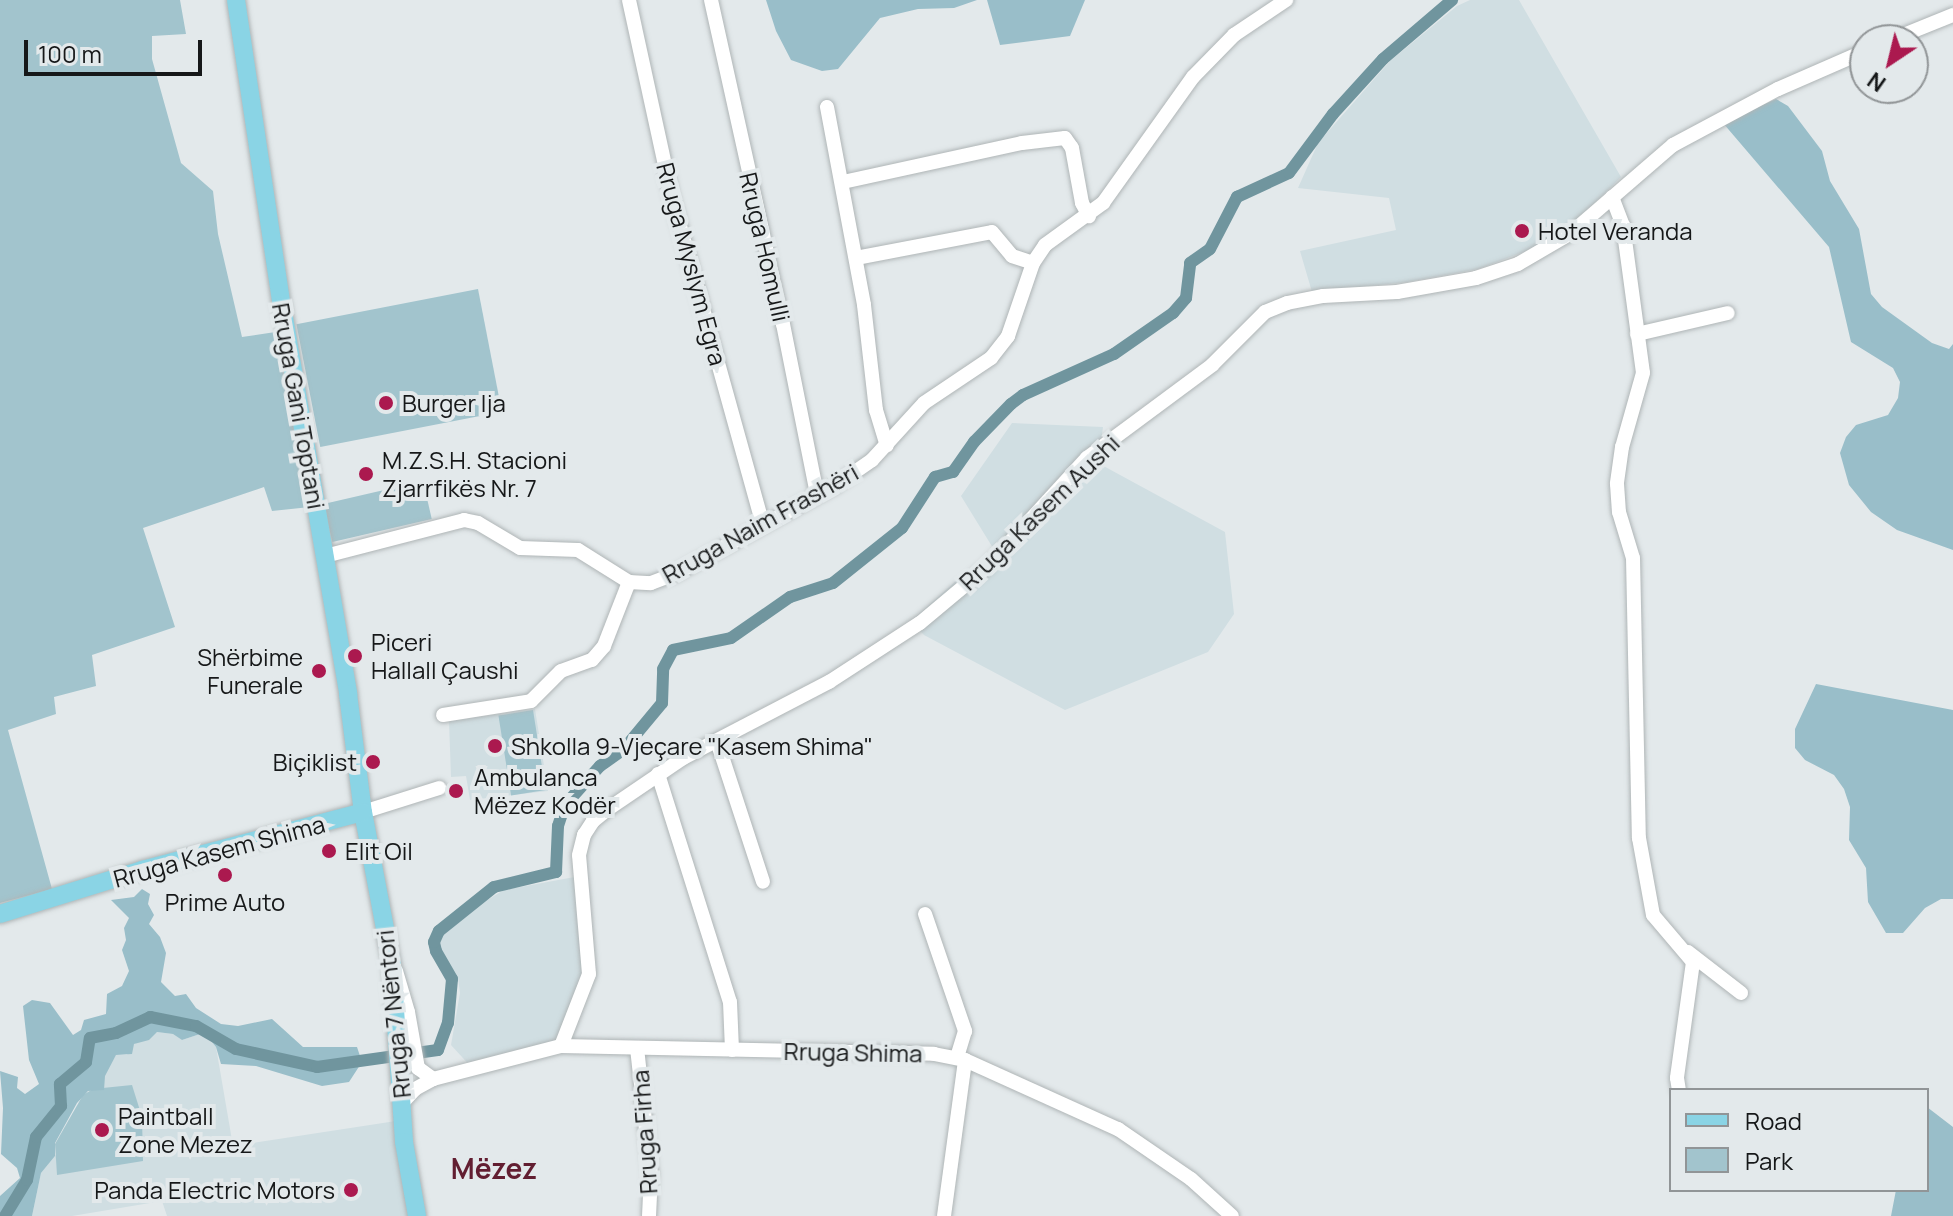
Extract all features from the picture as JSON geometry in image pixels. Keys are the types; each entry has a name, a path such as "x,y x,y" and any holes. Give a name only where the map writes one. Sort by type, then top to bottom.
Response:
{"main road":[{"name":"Rruga Gani Toptani","path":"236,0 282,306 348,694 363,812"},
{"name":"Rruga Kasem Shima","path":"0,914 142,870 363,812"},
{"name":"Rruga 7 Nëntori","path":"363,812 407,1056 402,1103 417,1216"}],"street":[{"name":"Rruga Myslym Egra","path":"629,0 672,197 763,525"},
{"name":"Rruga Homulli","path":"711,0 817,494"},
{"name":"Rruga Naim Frashëri","path":"325,556 464,520 478,523 520,548 532,551 555,546 581,550 629,582 661,580 854,473 887,445 914,411 999,349 1008,336 1033,263 1053,238 1089,216 1120,181 1193,77 1234,35 1286,0"},
{"path":"1929,25 1953,15"},
{"name":"Rruga Kasem Aushi","path":"561,1046 589,974 579,855 584,835 593,821 658,774 840,676 920,623 987,567 1087,458 1212,365 1265,312 1299,300 1397,292 1476,278 1507,268 1571,233 1673,145 1715,121 1849,58"},
{"path":"827,107 856,258 876,410 887,445"},
{"path":"843,182 1022,143 1065,138 1072,148 1082,203 1089,216"},
{"path":"1612,197 1623,225 1643,373 1622,447 1617,484 1619,512 1633,558 1639,838 1653,915 1688,952 1741,993"},
{"path":"856,258 992,232 1012,256 1033,263"},
{"path":"1637,334 1728,313"},
{"path":"443,715 531,701 561,671 592,660 604,646 629,582"},
{"path":"717,741 763,882"},
{"path":"658,774 730,1002 732,1050"},
{"name":"Rruga Kasem Shima","path":"363,812 439,788"},
{"path":"925,914 965,1031 944,1216"},
{"path":"1679,1088 1677,1078 1693,973 1693,962 1688,952"},
{"name":"Rruga Shima","path":"402,1103 415,1089 433,1079 561,1046 892,1051 961,1059 1135,1138 1191,1179 1232,1216"},
{"name":"Rruga Firha","path":"637,1048 650,1148 649,1216"},
{"path":"407,1056 421,1072 433,1079"}],"shaded area":[{"path":"766,0 977,0 954,8 918,9 880,18 838,69 822,71 791,60 776,31"},
{"path":"987,0 1085,0 1070,36 1000,45"},
{"path":"1470,0 1519,0 1621,177 1582,216 1539,246 1478,269 1407,282 1312,292 1300,251 1396,230 1389,198 1298,188 1318,143 1390,61 1457,6"},
{"path":"1776,99 1788,106 1822,151 1830,181 1859,229 1871,294 1882,307 1932,343 1949,349 1953,344 1953,550 1897,530 1871,512 1849,485 1840,453 1846,437 1856,425 1888,415 1898,398 1900,382 1893,368 1851,342 1829,247 1723,123"},
{"path":"1012,423 1103,427 1098,463 1225,532 1234,614 1208,652 1065,710 924,635 911,621 993,548 961,496"},
{"path":"1816,684 1953,710 1953,899 1941,899 1925,908 1903,933 1886,933 1868,902 1866,868 1849,840 1850,807 1844,789 1834,775 1805,760 1795,748 1795,729"},
{"name":"Shkolla 9-Vjeçare \"Kasem Shima\"","path":"535,709 548,791 470,800 466,776 451,777 449,721"},
{"path":"580,876 589,974 561,1046 473,1069 451,1045 460,993 458,978 440,948 441,937 482,903 504,890"},
{"path":"142,889 150,894 148,904 154,915 149,924 160,937 166,953 161,982 175,996 186,994 196,1008 221,1024 238,1026 272,1019 303,1047 357,1047 362,1062 349,1082 322,1086 256,1066 221,1064 216,1047 208,1037 200,1034 182,1040 173,1034 157,1032 149,1040 134,1044 132,1054 116,1055 105,1076 104,1090 88,1091 77,1103 55,1143 55,1156 41,1173 32,1216 0,1216 0,1196 20,1178 17,1168 1,1154 3,1108 0,1071 18,1077 17,1088 25,1094 39,1084 29,1060 23,1006 32,1000 50,1003 73,1035 81,1030 84,1020 106,1014 107,994 122,986 129,971 122,950 126,940 124,928 129,918 111,900 134,897"},
{"path":"157,1032 173,1034 182,1040 200,1034 208,1037 216,1047 233,1146 396,1121 408,1216 167,1216 162,1201 72,1216 32,1216 41,1173 55,1156 116,1055 127,1055 134,1044"},
{"path":"1929,1109 1953,1127 1953,1216 1891,1216 1896,1192 1929,1192"}],"green space":[{"path":"0,0 180,0 186,34 152,36 152,59 181,163 213,191 218,234 242,337 282,331 310,507 272,511 264,487 143,528 175,627 92,655 96,686 54,697 56,714 8,730 52,889 0,903"},
{"path":"478,289 502,412 320,447 296,324"},
{"path":"423,481 432,519 332,542 324,504"},
{"path":"533,710 546,790 511,795 498,715"},
{"name":"Paintball Zone Mezez","path":"132,1085 142,1117 143,1161 57,1175 55,1144 83,1095 93,1089"}],"waterway":[{"path":"5,1216 27,1180 36,1137 61,1106 60,1084 86,1062 90,1038 116,1033 150,1017 196,1026 236,1049 317,1067 438,1050 448,1023 452,979 436,951 434,942 439,931 494,887 556,872 558,826 565,805 600,766 623,750 662,703 663,669 673,650 731,638 790,597 833,583 902,528 935,477 953,472 974,442 1011,404 1023,395 1114,354 1173,313 1186,298 1190,263 1210,249 1237,197 1289,173 1333,114 1383,59 1452,0"}],"place":[{"name":"Hotel Veranda","path":"1522,231"},
{"name":"Burger Ija","path":"386,403"},
{"name":"M.Z.S.H. Stacioni Zjarrfikës Nr. 7","path":"366,474"},
{"name":"Piceri Hallall Çaushi","path":"355,656"},
{"name":"Shërbime Funerale","path":"319,671"},
{"name":"Shkolla 9-Vjeçare \"Kasem Shima\"","path":"495,746"},
{"name":"Biçiklist","path":"373,762"},
{"name":"Ambulanca Mëzez Kodër","path":"456,791"},
{"name":"Elit Oil","path":"329,851"},
{"name":"Prime Auto","path":"225,875"},
{"name":"Paintball Zone Mezez","path":"102,1130"},
{"name":"Panda Electric Motors","path":"351,1190"}],"district":[{"name":"Mëzez","path":"494,1168"}]}
